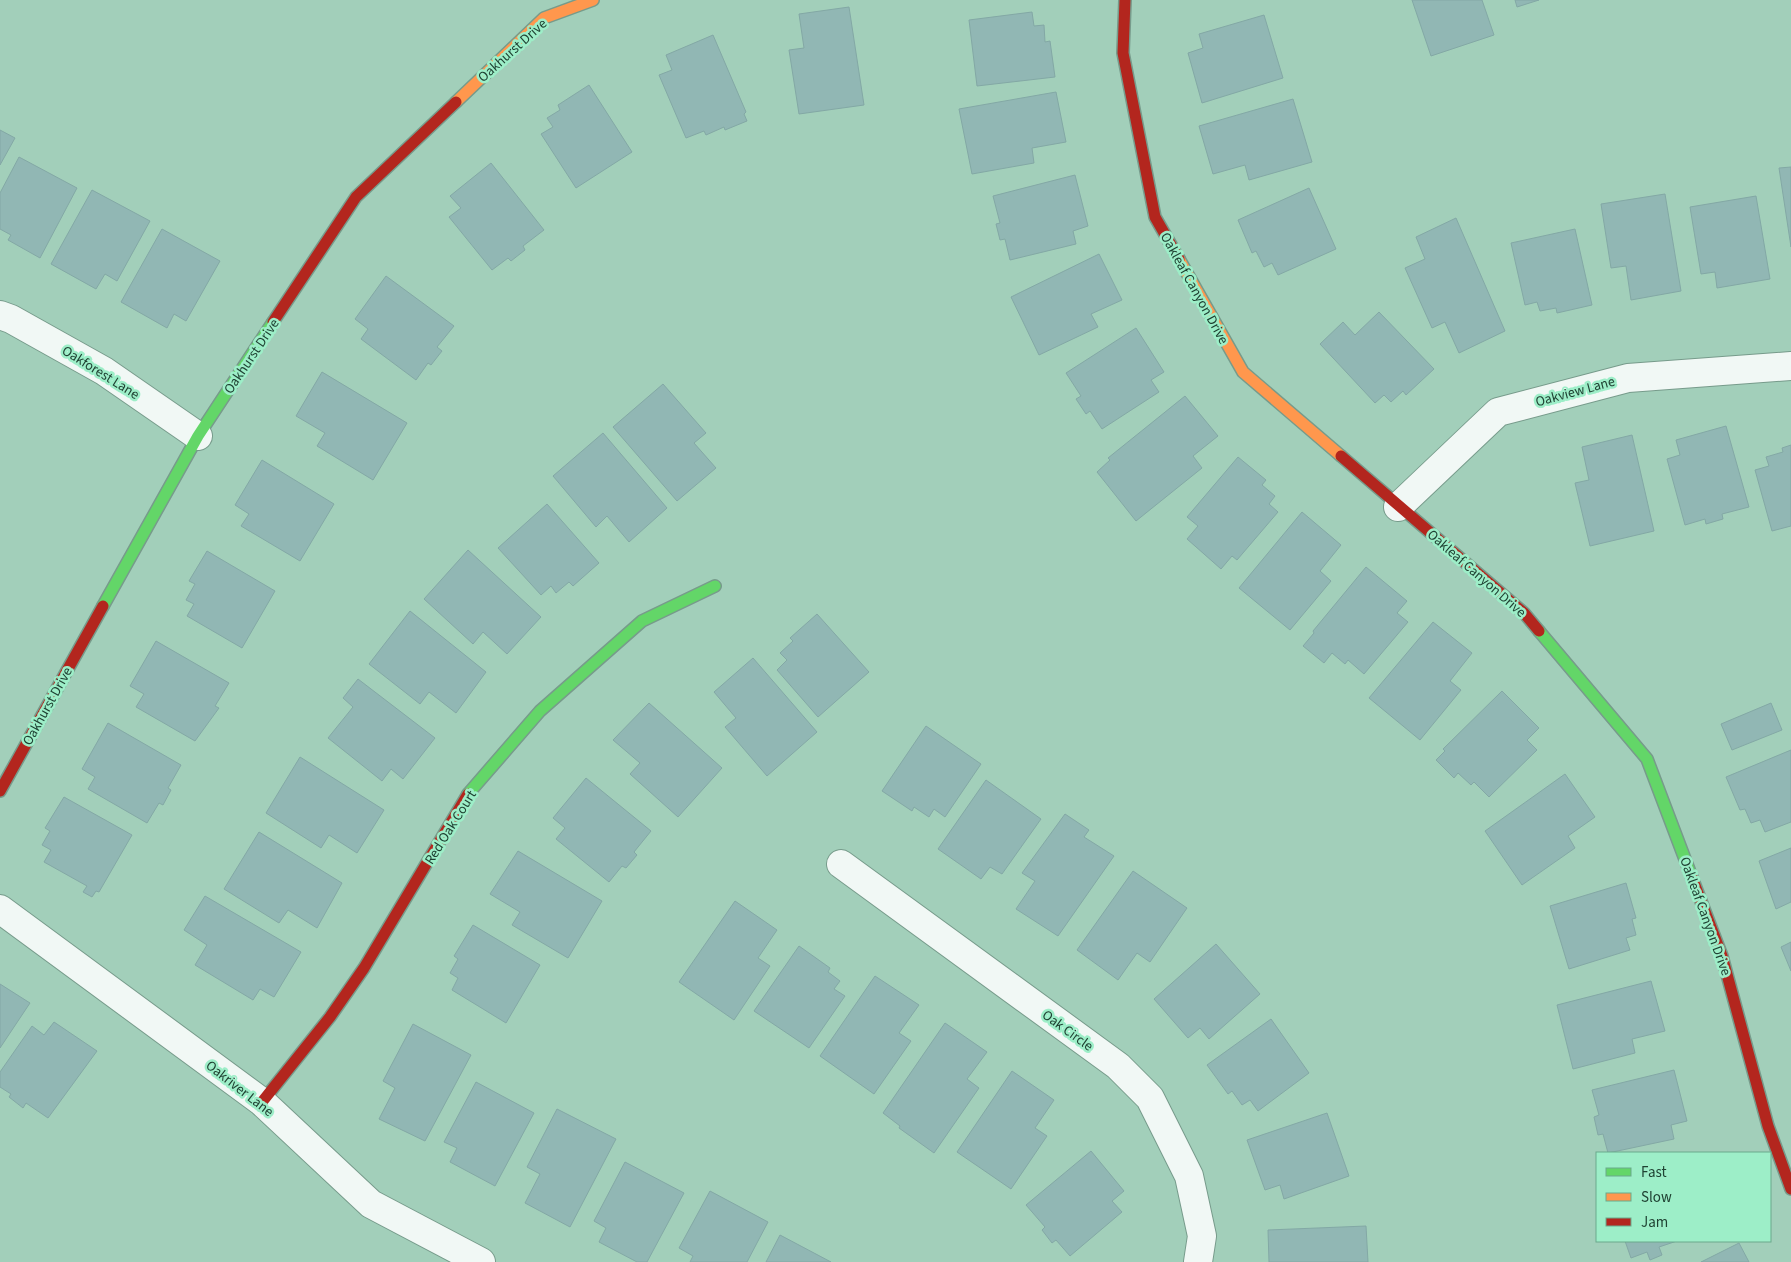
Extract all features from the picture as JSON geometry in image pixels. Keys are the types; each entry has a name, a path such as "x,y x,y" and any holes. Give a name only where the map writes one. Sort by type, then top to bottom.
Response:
{"street":[{"name":"Oakhurst Drive","path":"0,791 198,436 356,197 544,18 593,0"},
{"name":"Oakleaf Canyon Drive","path":"1125,0 1123,53 1155,217 1242,372 1524,613 1647,759 1722,956 1768,1126 1791,1189"},
{"name":"Oakforest Lane","path":"0,315 11,319 104,371 198,436"},
{"name":"Oakview Lane","path":"1398,506 1498,412 1628,378 1791,366"},
{"name":"Red Oak Court","path":"262,1102 330,1018 359,975 467,795 540,711 642,621 715,586"},
{"name":"Oak Circle","path":"842,864 1118,1066 1150,1098 1189,1176 1202,1236 1198,1262"},
{"name":"Oakriver Lane","path":"0,909 262,1102 371,1204 481,1262"}],"building":[{"path":"1412,0 1482,0 1494,35 1431,56"},
{"path":"1515,0 1539,0 1517,7"},
{"path":"849,7 864,105 799,114 789,50 804,48 799,14"},
{"path":"1032,12 1034,26 1044,25 1045,42 1050,41 1055,77 977,86 969,20"},
{"path":"1264,15 1283,78 1202,103 1188,53 1203,48 1199,34"},
{"path":"713,35 746,112 744,114 747,121 725,130 724,127 706,135 704,131 686,138 659,75 672,70 666,55"},
{"path":"589,85 632,152 576,188 541,134 553,127 547,118 560,110 558,105"},
{"path":"1056,92 1066,142 1032,148 1034,163 972,174 959,109"},
{"path":"1293,99 1312,162 1249,180 1245,165 1213,174 1199,126"},
{"path":"0,130 15,138 0,165"},
{"path":"19,157 77,188 40,258 8,240 11,235 0,229 0,193"},
{"path":"491,163 544,230 523,246 525,250 511,261 508,258 492,270 449,217 461,208 450,196"},
{"path":"1791,167 1791,247 1779,168"},
{"path":"1075,175 1088,226 1073,231 1076,244 1010,260 1005,239 1000,240 996,224 1000,223 993,196"},
{"path":"1309,188 1336,249 1278,275 1272,263 1264,267 1256,251 1252,253 1238,220"},
{"path":"92,190 150,221 117,281 105,274 96,289 51,264"},
{"path":"1665,194 1681,291 1631,300 1626,266 1611,268 1601,204"},
{"path":"1756,196 1770,279 1717,288 1715,272 1701,274 1690,207"},
{"path":"1456,218 1505,331 1459,353 1445,322 1432,328 1405,268 1425,259 1416,237"},
{"path":"162,229 220,261 186,321 174,314 167,328 121,302"},
{"path":"1575,229 1592,305 1557,313 1556,308 1540,311 1537,302 1525,305 1511,243"},
{"path":"1099,254 1122,300 1091,314 1098,327 1039,355 1011,297"},
{"path":"386,276 454,326 437,347 442,351 431,365 428,363 416,380 361,339 368,329 355,319"},
{"path":"1379,312 1434,369 1406,395 1403,391 1391,402 1384,395 1375,403 1320,344 1343,322 1355,335"},
{"path":"1136,328 1164,372 1151,380 1159,392 1102,429 1090,411 1086,414 1076,399 1081,396 1066,373"},
{"path":"322,372 407,423 373,480 317,446 325,433 296,416"},
{"path":"663,384 706,433 694,443 716,468 677,501 613,427"},
{"path":"1185,396 1218,436 1193,456 1202,468 1136,521 1097,472 1110,460 1108,458"},
{"path":"1726,426 1749,507 1722,514 1723,519 1706,524 1705,519 1685,525 1667,459 1680,455 1676,440"},
{"path":"603,433 667,508 629,542 607,516 596,527 553,476"},
{"path":"1632,435 1654,531 1590,546 1575,483 1589,480 1582,447"},
{"path":"1791,445 1791,526 1772,531 1755,470 1769,466 1766,457 1783,452 1782,448"},
{"path":"1238,457 1266,480 1262,485 1275,496 1269,504 1278,512 1237,560 1232,556 1221,569 1187,539 1198,526 1187,517"},
{"path":"262,460 334,504 300,561 241,526 249,514 235,505"},
{"path":"547,504 599,563 573,586 569,582 556,593 551,586 541,595 498,548"},
{"path":"1302,512 1341,545 1320,571 1331,581 1290,630 1239,588"},
{"path":"468,550 541,617 507,654 483,632 473,644 424,599"},
{"path":"207,551 275,591 242,648 187,616 194,604 186,600 195,584 189,581"},
{"path":"1366,567 1407,601 1397,613 1408,622 1364,674 1348,660 1345,664 1332,653 1324,663 1303,646 1314,633 1313,631"},
{"path":"410,611 486,672 456,713 429,692 420,704 369,664"},
{"path":"817,614 869,672 818,717 777,670 787,660 780,653 793,641 790,638"},
{"path":"1433,622 1472,653 1450,681 1461,690 1420,740 1369,698"},
{"path":"156,641 229,683 215,706 219,708 195,741 136,707 144,694 130,686"},
{"path":"753,658 817,732 767,776 725,727 736,718 714,692"},
{"path":"358,679 435,738 403,779 391,769 382,781 328,738 353,707 343,698"},
{"path":"1502,691 1539,728 1527,740 1537,750 1489,797 1474,782 1471,785 1458,773 1454,778 1436,760 1445,751 1443,749"},
{"path":"649,703 722,768 678,817 630,774 640,763 613,740"},
{"path":"1771,703 1782,730 1732,750 1721,724"},
{"path":"108,723 181,765 168,788 171,790 163,805 159,803 147,823 88,789 95,777 82,769"},
{"path":"926,726 981,764 945,817 934,809 929,817 914,807 912,811 882,791"},
{"path":"1791,750 1791,822 1765,832 1760,820 1751,823 1745,809 1740,810 1726,777"},
{"path":"300,757 384,810 357,853 329,835 321,848 266,813"},
{"path":"1565,774 1595,817 1568,836 1575,848 1522,885 1485,831"},
{"path":"586,778 651,831 634,852 637,855 626,868 622,866 609,882 556,839 565,828 553,818"},
{"path":"986,780 1041,819 1002,874 990,867 981,879 938,849"},
{"path":"64,797 132,835 99,892 96,891 92,897 83,892 87,886 44,862 51,850 42,845 50,831 45,828"},
{"path":"1065,814 1089,830 1084,837 1114,856 1058,936 1016,909 1035,881 1022,873"},
{"path":"259,832 342,883 317,928 288,910 279,923 224,889"},
{"path":"1791,848 1791,902 1776,909 1759,861"},
{"path":"518,851 602,901 568,958 512,925 520,912 490,894"},
{"path":"1133,871 1187,908 1150,962 1137,953 1118,980 1077,950"},
{"path":"1626,883 1636,918 1632,919 1636,935 1626,938 1630,950 1569,969 1550,906"},
{"path":"205,896 301,952 274,997 260,989 253,1000 195,965 207,945 184,930"},
{"path":"735,901 777,930 758,958 770,966 734,1020 679,982"},
{"path":"473,925 540,965 506,1023 452,990 458,978 450,973 458,959 454,956"},
{"path":"1791,942 1791,971 1781,947"},
{"path":"1216,944 1260,994 1209,1039 1200,1028 1188,1038 1154,999"},
{"path":"799,946 830,968 828,972 840,981 834,989 845,996 809,1048 754,1011"},
{"path":"875,976 919,1005 899,1033 911,1041 874,1094 820,1056"},
{"path":"1651,981 1665,1031 1632,1039 1635,1053 1573,1069 1557,1005"},
{"path":"0,984 30,1003 0,1048"},
{"path":"1271,1019 1309,1073 1258,1111 1250,1100 1242,1105 1232,1091 1228,1094 1207,1065"},
{"path":"54,1022 97,1051 48,1118 26,1103 23,1108 9,1097 11,1094 0,1087 0,1072 32,1026 44,1035"},
{"path":"945,1023 987,1052 967,1079 979,1088 934,1153 899,1128 900,1126 883,1113"},
{"path":"413,1024 471,1055 425,1141 379,1119 395,1088 383,1081"},
{"path":"1674,1070 1687,1121 1671,1125 1674,1139 1608,1152 1603,1134 1598,1135 1594,1117 1599,1115 1592,1090"},
{"path":"1012,1071 1054,1100 1035,1128 1047,1136 1011,1189 957,1152"},
{"path":"476,1082 534,1113 495,1186 450,1162 457,1148 444,1142"},
{"path":"557,1109 616,1139 570,1227 525,1203 540,1174 527,1167"},
{"path":"1327,1113 1349,1176 1284,1199 1280,1185 1265,1190 1247,1140"},
{"path":"1091,1151 1124,1191 1112,1201 1122,1212 1070,1256 1056,1240 1052,1243 1042,1230 1045,1227 1026,1205"},
{"path":"625,1162 684,1193 647,1262 637,1262 599,1242 606,1228 594,1221"},
{"path":"710,1191 768,1222 747,1262 690,1262 693,1256 679,1248"},
{"path":"1366,1226 1368,1262 1269,1262 1268,1230"},
{"path":"780,1235 831,1262 766,1262"},
{"path":"1625,1242 1674,1242 1659,1247 1662,1255 1650,1260 1647,1252 1631,1258"},
{"path":"1739,1243 1749,1262 1701,1262"}],"traffic: fast":[{"path":"103,606 198,436 273,322"},
{"path":"468,794 540,711 642,621 715,586"},
{"path":"1539,631 1647,759 1691,875"}],"traffic: slow":[{"path":"456,102 544,18 593,0"},
{"path":"1179,259 1243,372 1341,456"}],"traffic: jam":[{"path":"1125,0 1123,53 1155,217 1179,259"},
{"path":"273,322 356,197 456,102"},
{"path":"1341,456 1524,613 1539,631"},
{"path":"0,791 103,606"},
{"path":"262,1102 330,1017 364,968 468,794"},
{"path":"1691,875 1722,956 1768,1126 1791,1189"}]}
